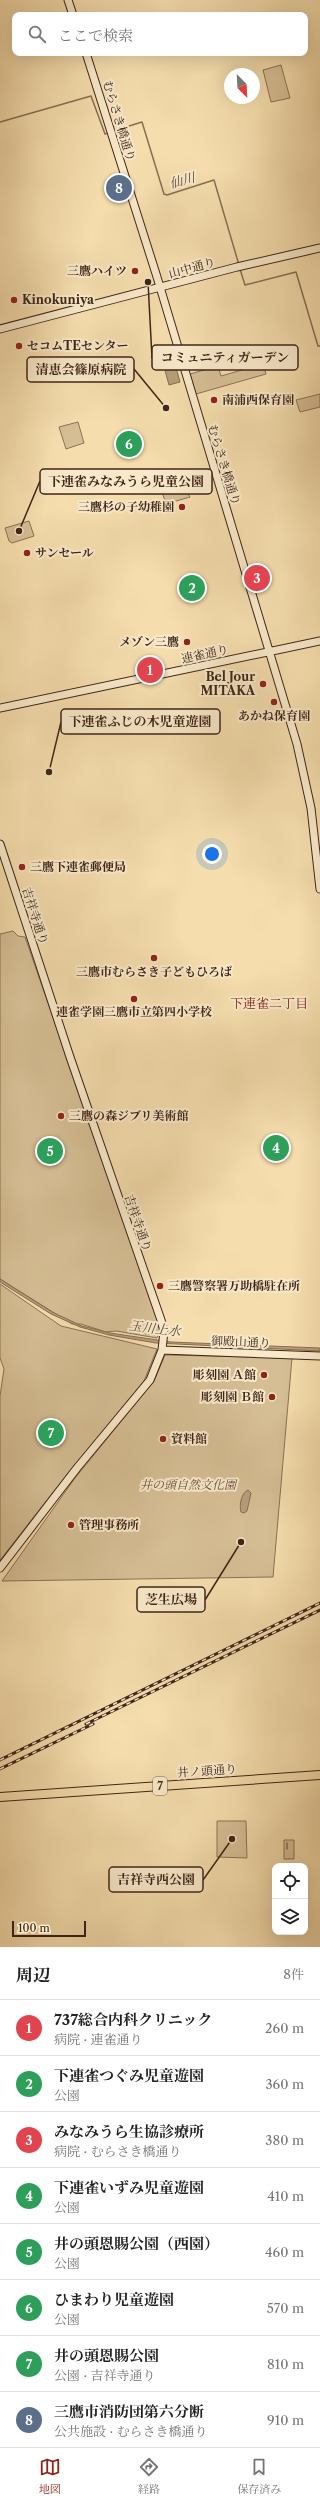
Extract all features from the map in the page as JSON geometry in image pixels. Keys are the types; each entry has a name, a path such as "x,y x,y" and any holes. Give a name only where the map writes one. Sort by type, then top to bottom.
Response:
{"main road":[{"name":"井ノ頭通り","path":"0,1797 320,1775"}],"street":[{"path":"68,0 72,12"},
{"name":"むらさき橋通り","path":"87,56 270,652 302,762 310,808 320,889"},
{"name":"山中通り","path":"0,329 239,266 320,248"},
{"name":"連雀通り","path":"0,708 320,641"},
{"name":"吉祥寺通り","path":"0,844 58,1024 161,1320 163,1337 162,1348 150,1380 77,1468 0,1568"},
{"name":"御殿山通り","path":"162,1348 320,1356"}],"green space":[{"path":"281,65 290,98 271,102 263,70"},
{"path":"263,364 266,374 196,394 190,374 218,366 221,376"},
{"path":"320,394 320,407 300,412 296,400"},
{"path":"78,422 84,443 66,449 59,427"},
{"path":"176,474 190,497 166,504 158,480"},
{"path":"29,521 34,536 12,543 9,541 5,528"},
{"path":"13,931 18,936 25,937 160,1325 161,1330 157,1338 116,1331 106,1332 81,1324 72,1324 0,1279 0,934"},
{"path":"0,1284 61,1326 157,1349 144,1381 69,1472 0,1560 0,1396 4,1369 0,1358"},
{"name":"井の頭自然文化園","path":"165,1355 292,1358 273,1577 2,1581 75,1478 154,1381"},
{"path":"217,1821 246,1821 247,1858 217,1857"},
{"path":"284,1840 294,1840 294,1859 284,1859"}],"shaded area":[{"path":"174,360 180,382 169,385 163,363"},
{"path":"0,1279 52,1312 82,1326 110,1333 171,1342 320,1348 320,1351 156,1343 109,1335 80,1327 51,1314 0,1282"},
{"path":"248,1490 251,1493 247,1511 244,1513 241,1512 240,1503 242,1497"}],"waterway":[{"name":"仙川","path":"0,122 91,96 105,134 108,133"},
{"name":"仙川","path":"113,131 142,122 164,194 167,195 214,180 239,265"},
{"name":"仙川","path":"240,269 245,285 296,272 318,346 320,346"},
{"path":"287,1843 287,1849"}],"railway":[{"path":"0,1760 320,1603"},
{"path":"86,1724 320,1610"},
{"path":"0,1769 93,1724"}],"place":[{"name":"三鷹市消防団第六分断","path":"119,188"},
{"name":"三鷹ハイツ","path":"135,271"},
{"name":"コミュニティガーデン","path":"148,282"},
{"name":"Kinokuniya","path":"14,300"},
{"name":"セコムTEセンター","path":"19,346"},
{"name":"南浦西保育園","path":"214,400"},
{"name":"清恵会篠原病院","path":"166,408"},
{"name":"ひまわり児童遊園","path":"129,444"},
{"name":"三鷹杉の子幼稚園","path":"182,507"},
{"name":"下連雀みなみうら児童公園","path":"19,531"},
{"name":"サンセール","path":"27,553"},
{"name":"みなみうら生協診療所","path":"257,578"},
{"name":"下連雀つぐみ児童遊園","path":"192,588"},
{"name":"メゾン三鷹","path":"187,642"},
{"name":"737総合内科クリニック","path":"150,670"},
{"name":"Bel Jour MITAKA","path":"263,684"},
{"name":"あかね保育園","path":"274,702"},
{"name":"下連雀ふじの木児童遊園","path":"49,772"},
{"name":"三鷹下連雀郵便局","path":"22,867"},
{"name":"三鷹市むらさき子どもひろば","path":"154,958"},
{"name":"連雀学園三鷹市立第四小学校","path":"134,999"},
{"name":"三鷹の森ジブリ美術館","path":"61,1116"},
{"name":"下連雀いずみ児童遊園","path":"276,1148"},
{"name":"井の頭恩賜公園（西園）","path":"50,1151"},
{"name":"三鷹警察署万助橋駐在所","path":"160,1286"},
{"name":"彫刻園 Ａ館","path":"264,1375"},
{"name":"彫刻園 Ｂ館","path":"272,1397"},
{"name":"井の頭恩賜公園","path":"51,1433"},
{"name":"資料館","path":"163,1439"},
{"name":"管理事務所","path":"71,1525"},
{"name":"芝生広場","path":"241,1542"},
{"name":"吉祥寺西公園","path":"232,1839"}],"district":[{"name":"下連雀二丁目","path":"269,1003"}],"water label":[{"name":"玉川上水","path":"155,1328"}]}
